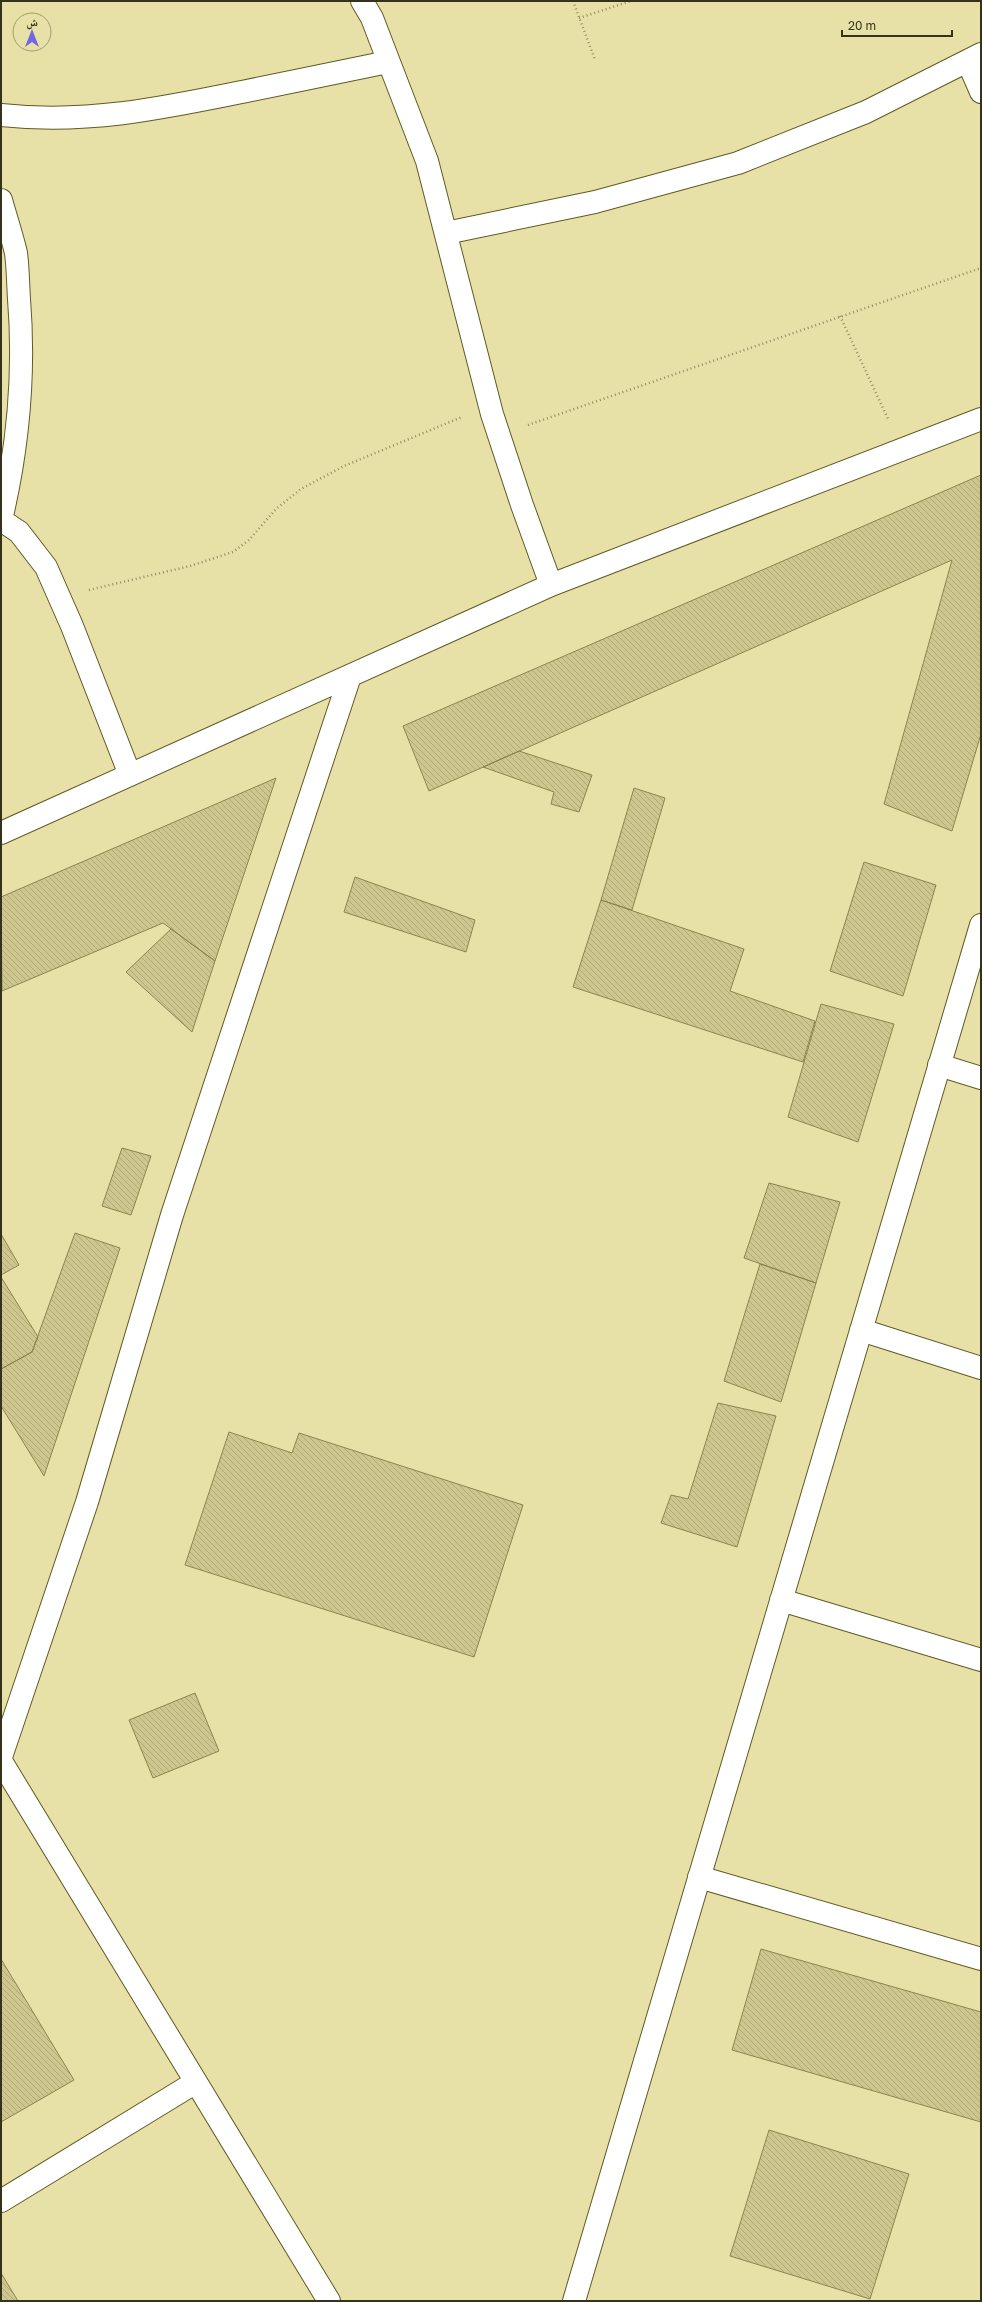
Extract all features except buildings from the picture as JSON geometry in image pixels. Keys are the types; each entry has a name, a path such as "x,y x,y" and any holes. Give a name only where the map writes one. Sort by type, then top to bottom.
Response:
{"street":[{"path":"362,1 372,18 427,161 490,405 522,505 551,585"},
{"path":"446,234 595,202 738,163 866,112 974,58 981,92"},
{"path":"1,115 40,119 101,117 181,105 388,62"},
{"path":"1,200 16,254 22,330 22,374 12,475 1,520 19,532 46,567 130,775"},
{"path":"1,833 551,585 981,419"},
{"path":"1,1757 87,1502 182,1184 350,676"},
{"path":"574,2301 981,925"},
{"path":"939,1065 981,1078"},
{"path":"861,1330 981,1368"},
{"path":"781,1600 981,1660"},
{"path":"1,1761 329,2301"},
{"path":"699,1877 981,1959"},
{"path":"1,2201 196,2082"}],"path":[{"path":"573,1 595,60"},
{"path":"579,18 631,1"},
{"path":"499,434 981,268"},
{"path":"840,316 902,450"},
{"path":"59,597 190,566 233,552 249,540 276,510 301,489 344,466 490,405"}]}
